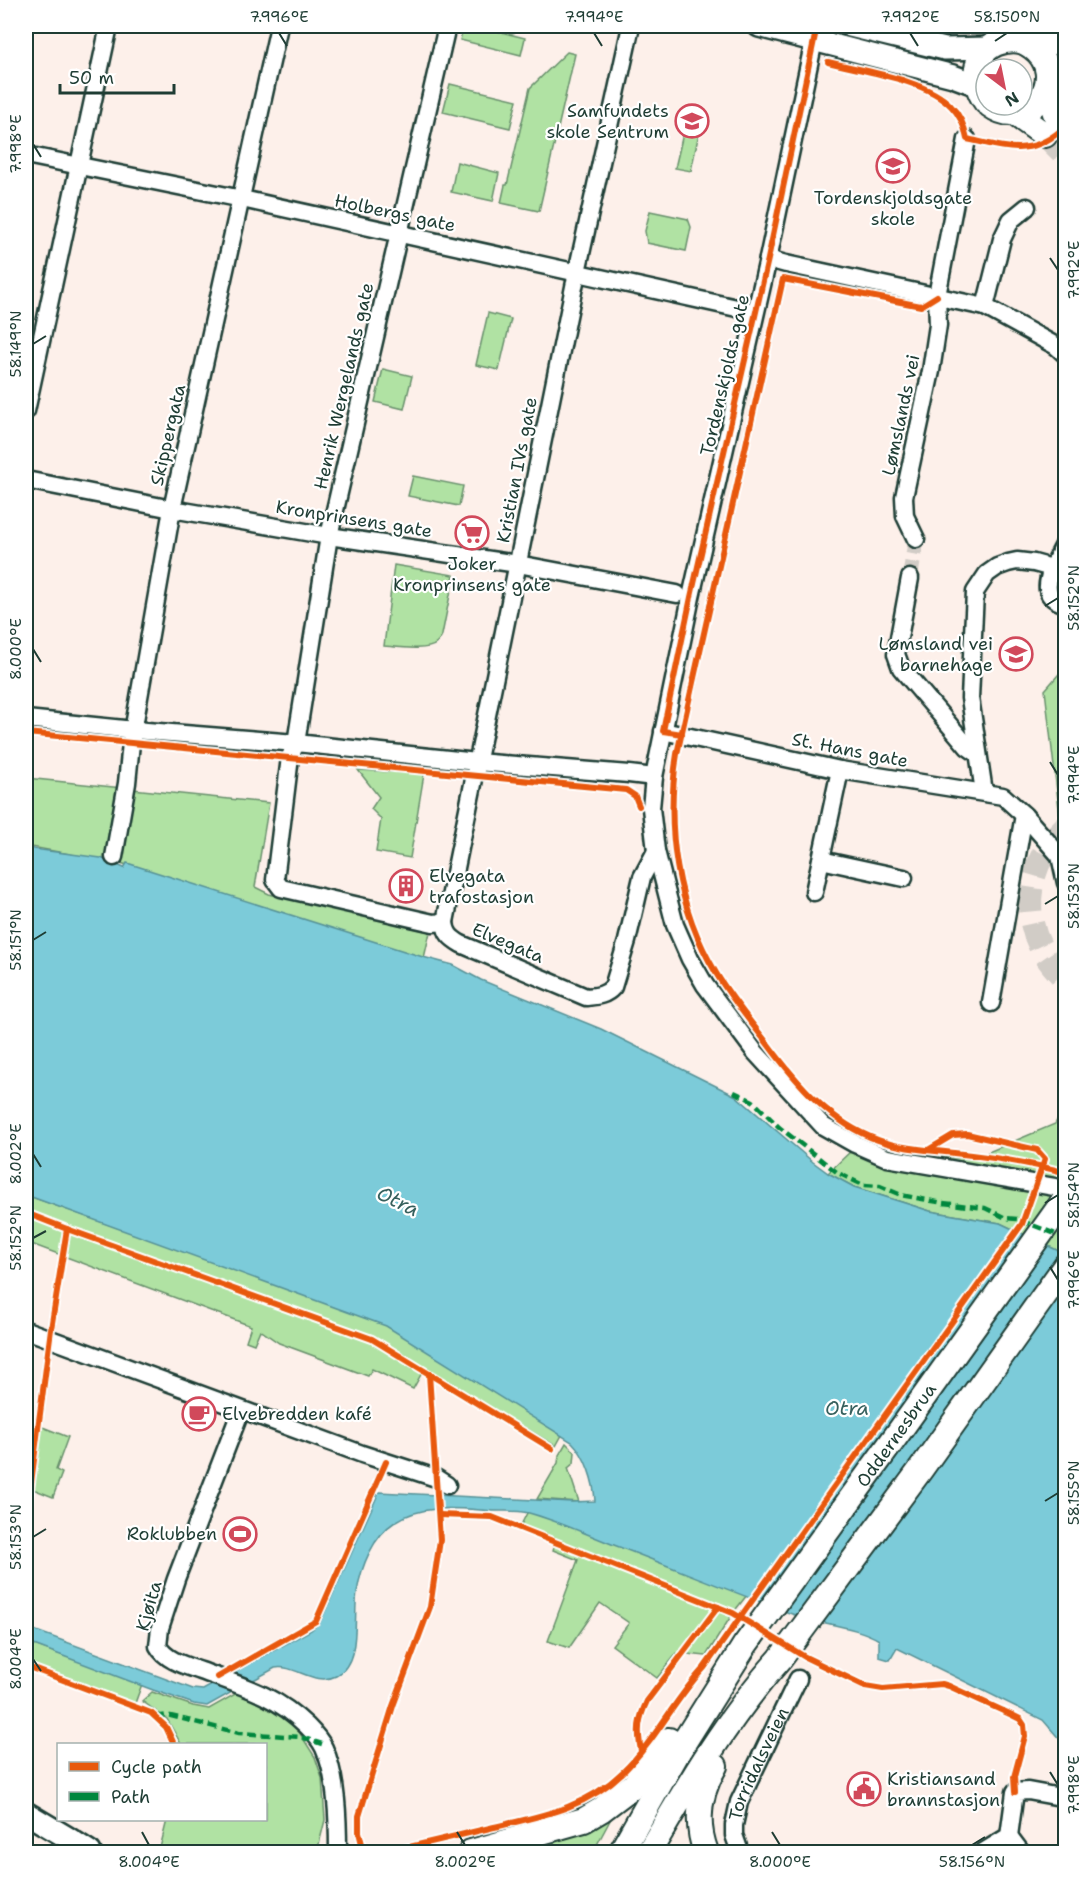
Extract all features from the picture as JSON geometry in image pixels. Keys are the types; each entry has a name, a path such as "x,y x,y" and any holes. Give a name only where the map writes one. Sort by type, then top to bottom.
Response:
{"highway":[{"path":"1029,44 1065,40"},
{"path":"982,57 989,48 1004,41 1021,41 1029,44 1041,54 1054,75 1052,131 1022,117"},
{"path":"1034,105 1041,98 1054,75"},
{"name":"Oddernesbrua","path":"745,1645 1065,1198"},
{"path":"649,1852 713,1748 757,1685 780,1659 921,1469 1065,1265"},
{"path":"471,1852 584,1820 618,1798 646,1771 711,1681 745,1645"},
{"path":"621,1852 679,1750 745,1645"},
{"path":"706,1852 701,1837 700,1821 700,1804 704,1789 722,1754 765,1689 780,1659"}],"main road":[{"path":"759,26 815,32 953,76 974,90"},
{"path":"850,26 945,49 989,48"},
{"path":"26,1814 88,1851"}],"street":[{"path":"26,411 109,26"},
{"name":"Skippergata","path":"114,857 172,509 279,26"},
{"name":"Henrik Wergelands gate","path":"293,750 329,536 447,26"},
{"name":"Kristian IVs gate","path":"445,922 577,272 631,26"},
{"name":"Tordenskjolds gate","path":"815,32 768,259 691,597 654,777 651,808 656,851 675,925 705,985 754,1052 823,1126 887,1158 1065,1189"},
{"name":"Lømslands vei","path":"916,539 905,516 904,497 931,371 938,325 937,296 967,139"},
{"name":"Holbergs gate","path":"26,155 242,199 755,312"},
{"path":"985,307 1002,240 1011,220 1027,207"},
{"path":"768,259 985,307 1056,346 1065,355"},
{"name":"Kronprinsens gate","path":"26,480 172,509 329,536 518,564 677,594"},
{"path":"1065,542 1052,568 1047,586 1050,596 1065,604"},
{"path":"984,792 970,698 975,592 987,574 1008,563 1017,561 1052,568"},
{"path":"910,578 896,654 901,668 969,747 978,754"},
{"path":"26,719 293,750 654,777"},
{"name":"St. Hans gate","path":"663,731 840,770 1003,796 1024,815 1060,855 1065,883"},
{"path":"293,750 275,880 281,888 433,923 445,922"},
{"path":"814,892 840,770"},
{"path":"991,1003 1024,815"},
{"name":"Elvegata","path":"445,922 451,939 461,944 586,997 608,993 613,987 627,941 642,877 656,851"},
{"path":"821,860 904,878"},
{"path":"26,1330 362,1454 436,1478 447,1485"},
{"name":"Kjøita","path":"241,1410 176,1579 160,1628 158,1642 161,1651 167,1656 245,1687 285,1706 314,1734 323,1746 330,1766 338,1817 338,1852"},
{"name":"Torridalsveien","path":"740,1852 734,1835 739,1803 798,1679"},
{"path":"1021,1852 1009,1836 1015,1792 1028,1791 1065,1798"},
{"name":"Kjøita","path":"327,1852 334,1798"},
{"path":"983,1852 1009,1836"}],"green space":[{"path":"464,26 476,26 525,38 521,55 460,40"},
{"path":"567,52 575,54 539,211 501,203 530,88"},
{"path":"450,84 517,100 510,128 443,112"},
{"path":"685,125 700,128 691,171 675,168"},
{"path":"457,162 499,173 493,201 451,192"},
{"path":"650,211 688,219 691,227 686,251 647,243 645,231"},
{"path":"488,313 511,319 499,370 476,365"},
{"path":"383,369 412,376 404,409 375,402"},
{"path":"413,476 463,486 459,506 408,496"},
{"path":"394,565 454,575 442,635 433,646 412,648 384,646"},
{"path":"1065,667 1065,860 1045,690"},
{"path":"358,770 424,774 410,858 376,852 381,819 371,809 379,797"},
{"path":"26,778 269,803 255,887 269,894 430,932 424,958 124,864 26,846"},
{"path":"1065,1104 1065,1254 1000,1223 930,1211 854,1187 828,1173 851,1151 972,1159 1055,1124"},
{"path":"26,1195 385,1323 562,1435 556,1446 424,1369 413,1389 372,1369 368,1376 279,1343 260,1330 254,1344 246,1341 251,1326 26,1242 26,1214 40,1218 26,1212"},
{"path":"40,1426 68,1437 56,1470 62,1473 53,1497 33,1489"},
{"path":"566,1443 575,1452 574,1463 568,1468 579,1502 537,1499 558,1463 559,1455"},
{"path":"529,1509 747,1595 706,1656 677,1653 657,1678 612,1645 629,1623 600,1603 569,1648 548,1641 578,1560 553,1550 556,1540 520,1527"},
{"path":"26,1642 142,1684 134,1706 26,1667"},
{"path":"152,1692 209,1709 237,1693 271,1708 292,1721 315,1757 322,1778 325,1820 317,1852 159,1852 167,1821 267,1821 267,1743 180,1743 167,1719 142,1701"},
{"path":"615,1811 593,1852 511,1851"}],"water":[{"name":"Otra","path":"26,848 101,858 124,868 127,863 453,965 481,980 601,1029 736,1096 813,1162 854,1187 930,1211 1000,1223 1065,1254 1065,1743 1043,1720 897,1648 890,1660 879,1657 879,1640 870,1635 792,1614 540,1516 520,1511 430,1510 406,1516 387,1528 374,1544 362,1572 357,1592 355,1638 350,1660 336,1676 328,1679 320,1679 290,1669 275,1668 207,1706 153,1690 26,1642 26,1627 193,1689 203,1690 320,1623 379,1492 572,1502 595,1501 588,1470 581,1454 572,1442 386,1326 26,1195"}],"tunnel":[{"path":"1045,135 1066,156"},
{"path":"910,578 916,539"},
{"path":"1066,826 1043,854 1036,870 1030,904 1037,938 1047,958 1066,980"}],"marked path":[{"path":"1060,856 1066,855"},
{"path":"734,1092 753,1101 779,1127 838,1173 863,1185 880,1186 901,1195 943,1203 985,1208 1006,1218 1017,1219 1066,1238"},
{"path":"156,1717 167,1715 239,1733 301,1737 322,1744"}],"cycle path":[{"path":"682,734 663,731 768,259 817,26"},
{"path":"828,62 894,78 927,89 951,106 962,121 967,139 1007,147 1031,147 1054,136 1066,126"},
{"path":"937,296 921,306 783,279 677,754 673,811 677,867 692,922 716,973 740,1009 790,1072 829,1112 861,1133 887,1143 916,1149 1010,1160 1066,1173"},
{"path":"26,733 626,790 635,796 639,806"},
{"path":"388,1852 527,1819 577,1803 608,1785 645,1747 1022,1224 1045,1159 1037,1150 967,1134 953,1135 928,1150"},
{"path":"26,1213 67,1229 51,1329 26,1521"},
{"path":"67,1229 372,1339 552,1449"},
{"path":"364,1852 359,1832 359,1816 393,1706 430,1607 440,1540 429,1374"},
{"path":"218,1677 316,1621 386,1462"},
{"path":"439,1515 492,1517 733,1613 805,1657 865,1686 883,1689 942,1684 1012,1715 1020,1719 1024,1725 1025,1736 1014,1777 1015,1792"},
{"path":"641,1751 639,1725 647,1701 718,1607"},
{"path":"26,1666 151,1713 166,1727 174,1743"}],"place":[{"name":"Samfundets skole Sentrum","path":"692,121"},
{"name":"Tordenskjoldsgate skole","path":"893,166"},
{"name":"Joker Kronprinsens gate","path":"472,533"},
{"name":"Lømsland vei barnehage","path":"1016,654"},
{"name":"Elvegata trafostasjon","path":"406,886"},
{"name":"Elvebredden kafé","path":"199,1414"},
{"name":"Roklubben","path":"240,1534"},
{"name":"Kristiansand brannstasjon","path":"864,1789"}]}
